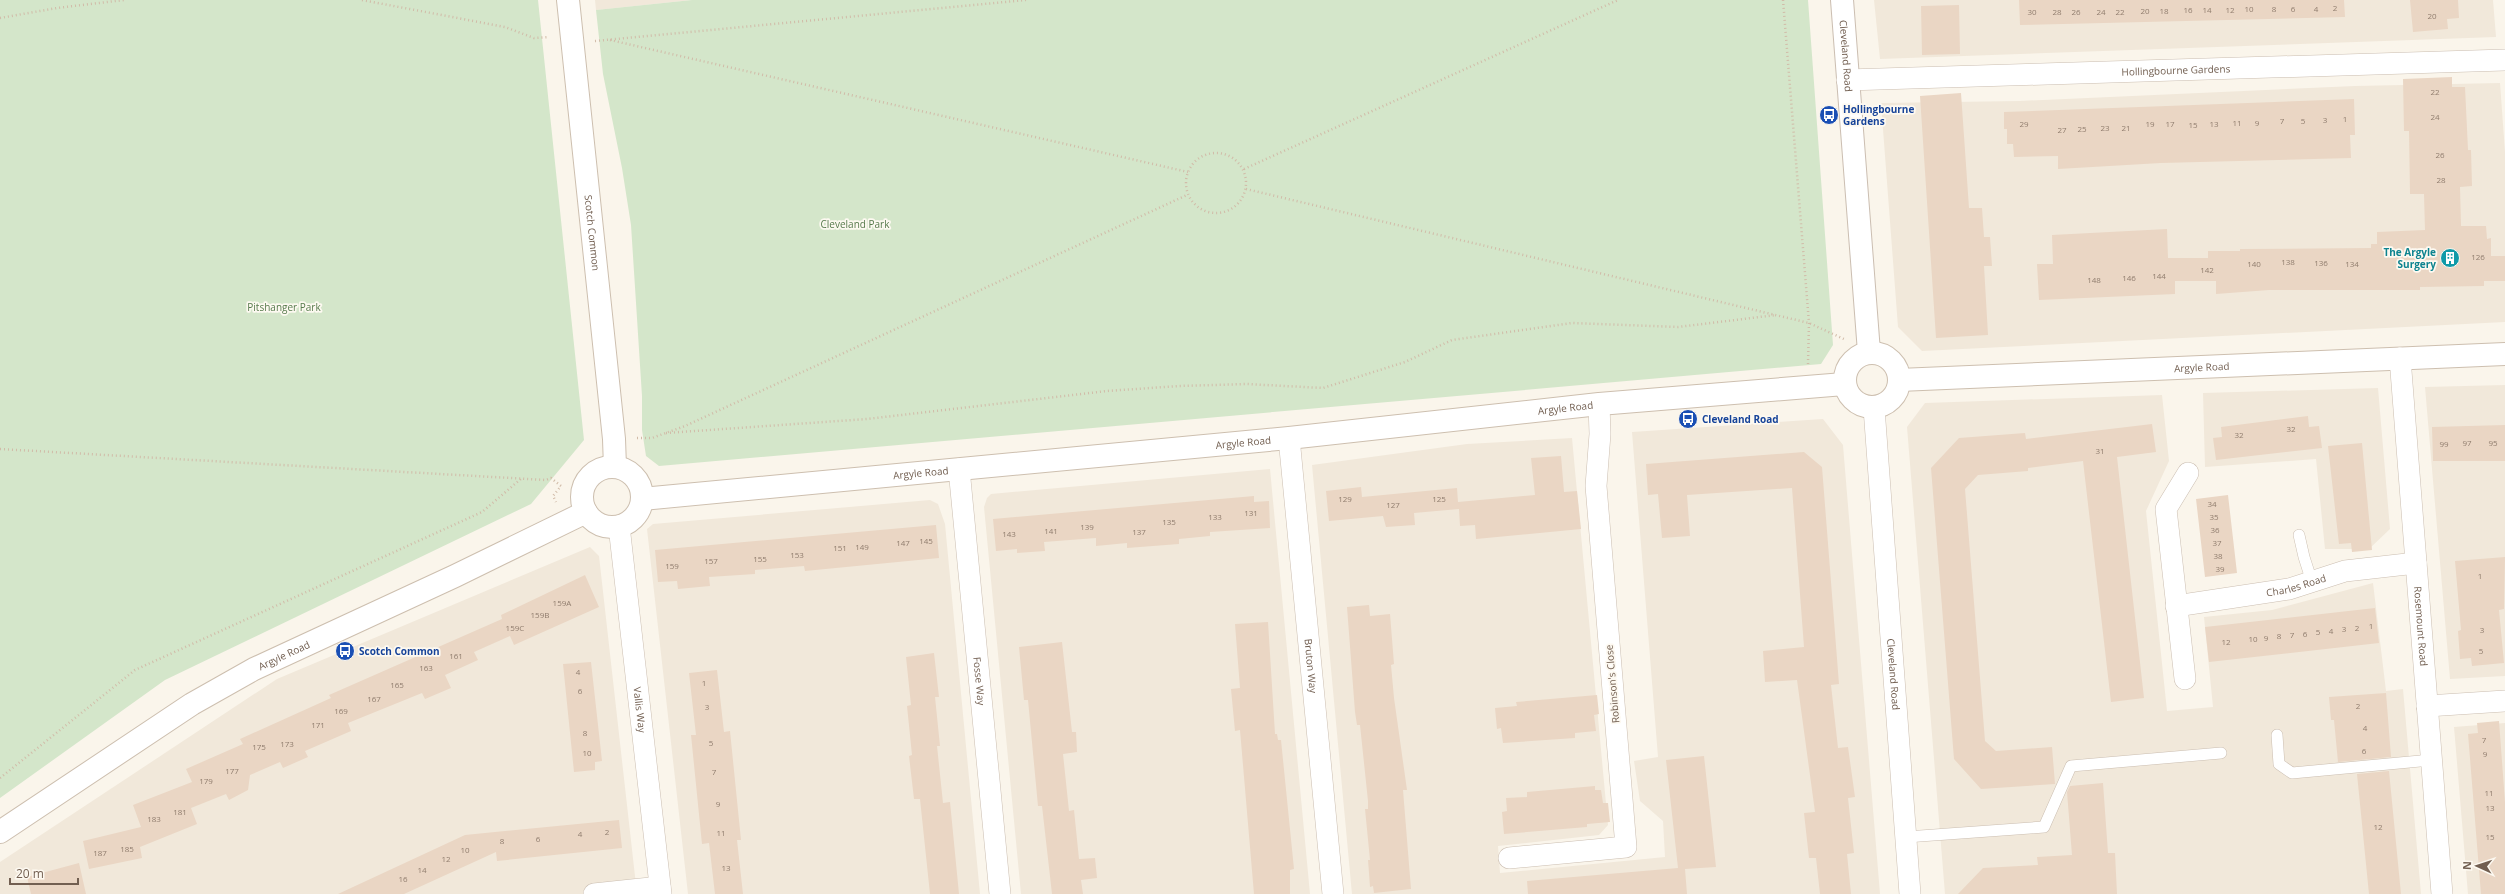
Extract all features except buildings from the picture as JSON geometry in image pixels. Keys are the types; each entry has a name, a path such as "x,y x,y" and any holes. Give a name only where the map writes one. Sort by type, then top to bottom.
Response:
{"main road":[{"name":"Scotch Common","path":"568,0 614,440 615,467"},
{"name":"Cleveland Road","path":"1842,0 1868,345"},
{"path":"1868,345 1890,359 1897,369 1899,380 1894,396 1886,403 1874,408 1859,404 1849,396 1844,384 1846,371 1850,362 1868,345"},
{"name":"Argyle Road","path":"1899,380 2505,354"},
{"name":"Argyle Road","path":"642,499 1289,438 1599,404 1844,384"},
{"path":"615,467 626,470 636,478 642,491 640,509 634,518 619,526 600,525 586,512 582,496 588,478 595,472 615,467"},
{"name":"Argyle Road","path":"0,832 185,708 254,669 455,576 586,512"}],"street":[{"name":"Hollingbourne Gardens","path":"1847,80 2505,60"},
{"name":"Rosemount Road","path":"2400,358 2442,894"},
{"name":"Robinson's Close","path":"1509,858 1626,847 1596,486 1600,434 1599,404"},
{"name":"Cleveland Road","path":"1874,408 1910,894"},
{"name":"Bruton Way","path":"1289,438 1333,894"},
{"name":"Fosse Way","path":"959,469 1000,894"},
{"path":"2186,679 2176,606 2166,509 2188,473"},
{"name":"Vallis Way","path":"619,526 660,890"},
{"name":"Charles Road","path":"2176,606 2289,589 2345,571 2416,563"},
{"path":"2427,706 2505,701"},
{"path":"594,894 660,890"}],"lane":[{"path":"2299,535 2312,582"},
{"path":"2277,735 2279,764 2292,773 2431,760"},
{"path":"1906,837 2044,827 2072,766 2221,753"}],"path":[{"path":"0,18 57,8 124,0"},
{"path":"362,0 505,27 534,38"},
{"path":"593,41 1026,0"},
{"path":"1244,169 1618,0"},
{"path":"1783,0 1809,323 1807,388"},
{"path":"610,40 1188,172"},
{"path":"1214,152 1233,157 1244,169 1246,189 1237,206 1221,213 1211,213 1198,208 1187,195 1188,172 1200,157 1214,152"},
{"path":"1246,189 1809,323 1848,340 1868,345"},
{"path":"634,438 652,438 666,433 1187,195"},
{"path":"666,433 868,419 1107,391 1179,386 1247,384 1323,388 1405,362 1452,340 1572,323 1678,326 1776,315"},
{"path":"0,449 522,478 551,478 561,486 553,496 556,502"},
{"path":"0,778 135,670 482,512 522,478"}],"shaded area":[{"path":"595,0 692,0 596,10"},
{"path":"1874,0 2493,0 2496,37 1880,59"},
{"path":"2500,83 2505,152 2505,322 1922,351 1898,327 1881,103 2020,101 2355,86"},
{"path":"2505,385 2505,676 2450,679 2425,387"},
{"path":"2378,388 2390,529 2369,549 2325,549 2316,459 2205,467 2203,393"},
{"path":"2162,395 2169,461 2146,511 2167,711 2213,707 2204,617 2272,610 2373,583 2386,691 2403,689 2421,894 1945,894 1907,427 1925,403"},
{"path":"1823,419 1843,445 1880,894 1352,894 1312,465 1467,444 1572,438 1608,825 1599,835 1498,846 1500,873 1665,857 1663,821 1640,801 1634,761 1658,757 1632,432"},
{"path":"1270,469 1310,894 1021,894 984,507 987,498 991,494"},
{"path":"930,500 938,504 945,524 980,894 688,894 647,529 653,524"},
{"path":"590,547 599,556 637,894 0,894 0,862 277,679"},
{"path":"2505,723 2505,894 2468,894 2454,727"}],"green space":[{"name":"Pitshanger Park","path":"0,0 538,0 584,440 531,504 165,680 0,798"},
{"name":"Cleveland Park","path":"692,0 1808,0 1833,345 1821,364 659,466 646,456 642,430 642,396 631,225 622,168 603,74 596,10"}],"place":[{"name":"Hollingbourne Gardens","path":"1829,115"},
{"name":"The Argyle Surgery","path":"2450,258"},
{"name":"Cleveland Road","path":"1688,419"},
{"name":"Scotch Common","path":"345,651"}]}
